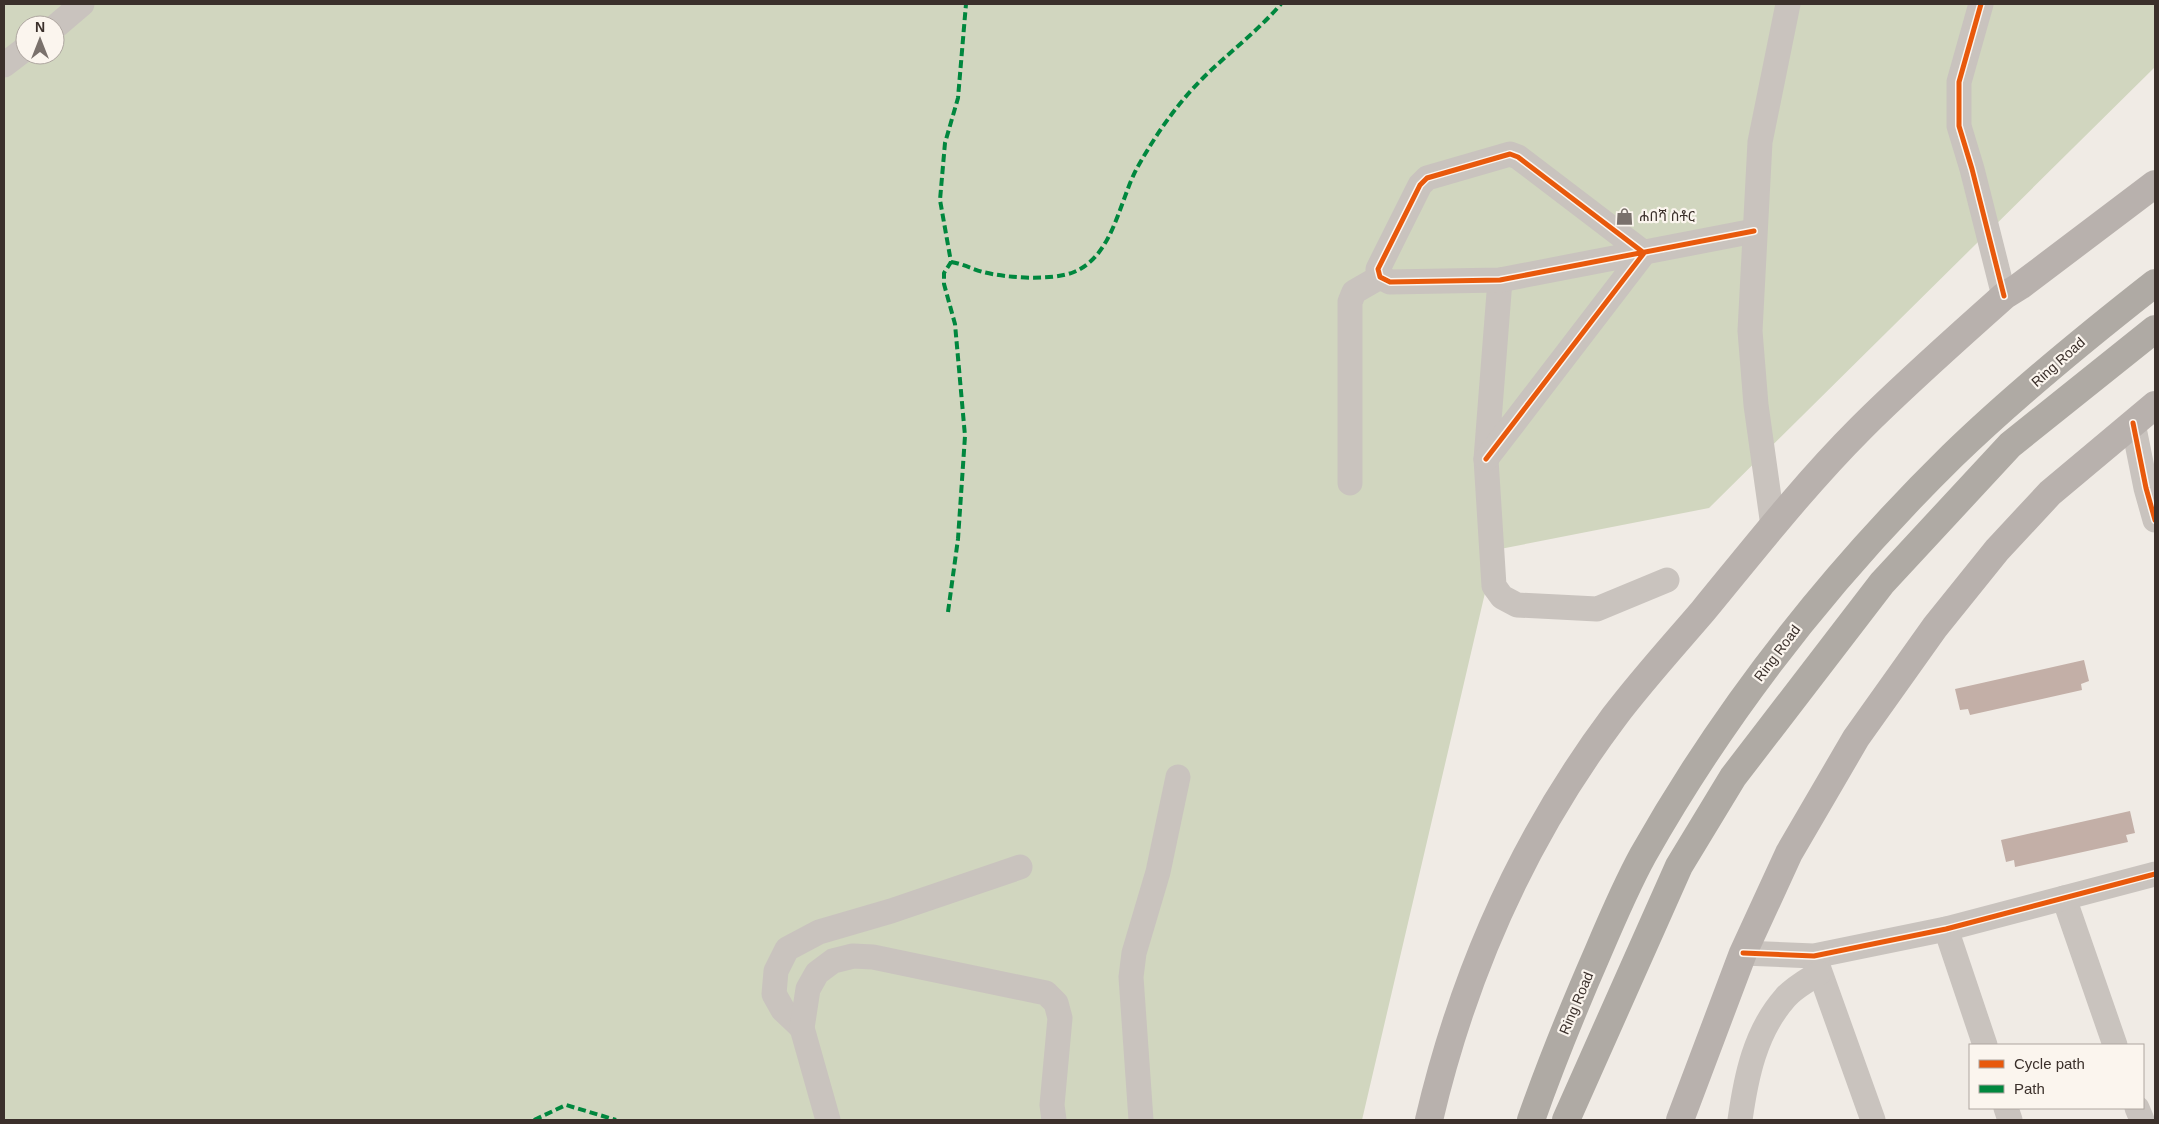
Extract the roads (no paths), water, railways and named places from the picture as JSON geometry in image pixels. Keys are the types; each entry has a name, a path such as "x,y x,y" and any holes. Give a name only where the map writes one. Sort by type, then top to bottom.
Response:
{"highway":[{"name":"Ring Road","path":"1531,1120 1553,1059 1590,970 1642,856 1707,751 1776,654 1852,560 1953,455 2086,336 2155,283"},
{"path":"1566,1120 1679,866 1733,777 1882,583 2010,445 2155,329"}],"main road":[{"path":"1429,1120 1466,991 1502,905 1550,814 1613,718 1773,526 1860,430 2004,296 2155,184"},
{"path":"1680,1120 1744,953 1788,853 1856,738 1935,627 1997,550 2050,493 2155,405"}],"street":[{"path":"65,18 82,4"},
{"path":"1773,526 1756,406 1750,331 1760,142 1788,4"},
{"path":"1981,4 1959,82 1959,126 1972,168 2004,296"},
{"path":"4,65 15,57"},
{"path":"1644,252 1518,157 1510,154 1427,178 1420,185 1378,269 1380,277 1390,282 1500,280 1754,232"},
{"path":"1486,459 1644,252"},
{"path":"1350,483 1350,302 1354,292 1380,277"},
{"path":"1500,280 1486,459 1494,586 1502,597 1517,605 1598,608 1667,580"},
{"path":"2133,423 2150,487 2155,520"},
{"path":"1141,1120 1131,977 1134,953 1158,872 1178,777"},
{"path":"802,1028 783,1010 774,994 776,971 787,949 819,932 891,911 1020,867"},
{"path":"1744,953 1816,964 2155,874"},
{"path":"2064,898 2115,1044"},
{"path":"1946,929 1985,1044"},
{"path":"828,1120 802,1028 808,989 817,972 833,961 853,956 873,957 1046,993 1056,1002 1060,1018 1052,1105 1054,1120"},
{"path":"1740,1120 1744,1086 1753,1055 1765,1026 1785,997 1816,964"},
{"path":"1816,964 1873,1120"}],"place":[{"name":"ሐበሻ ስቶር","path":"1625,216"}]}
